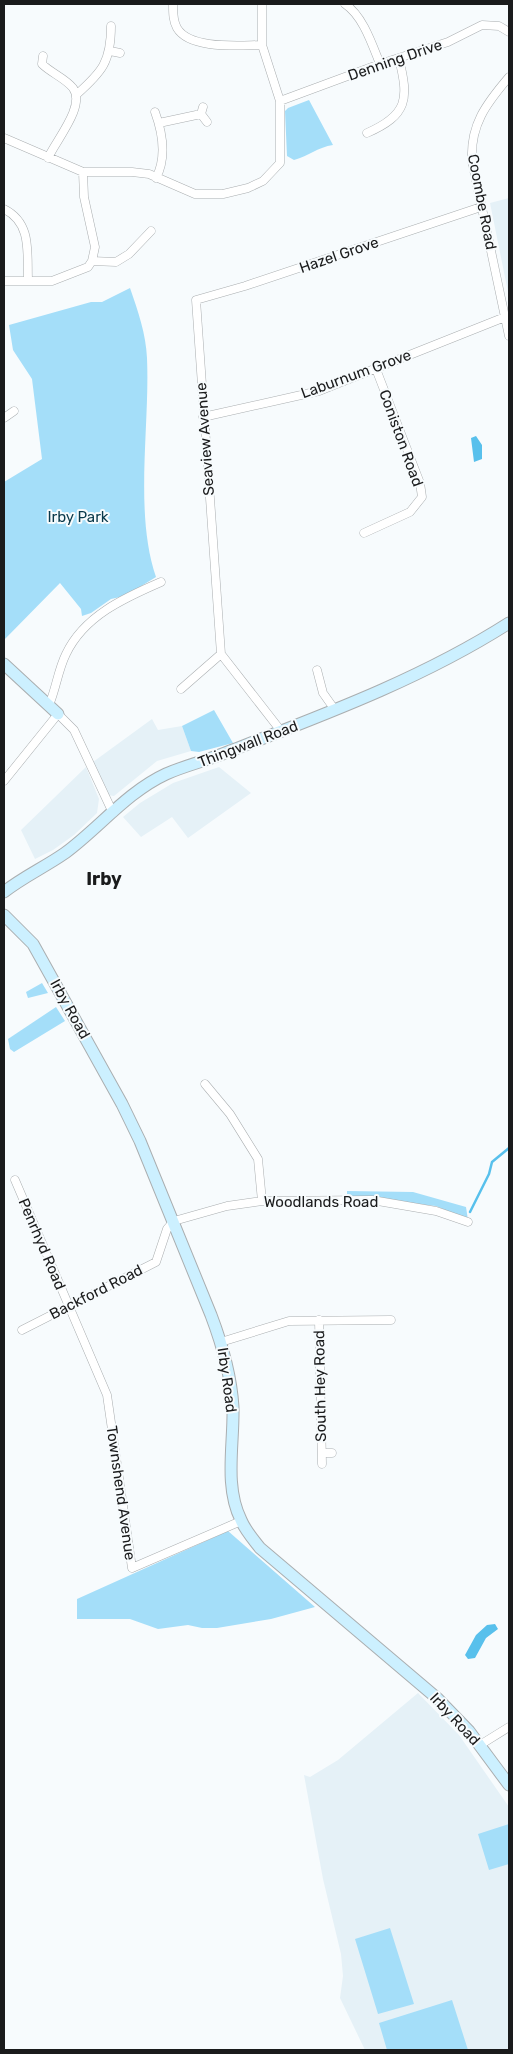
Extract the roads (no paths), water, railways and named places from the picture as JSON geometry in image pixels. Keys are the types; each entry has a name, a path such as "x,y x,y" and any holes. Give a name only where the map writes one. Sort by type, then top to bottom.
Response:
{"street":[{"path":"4,138 83,172 132,172 156,178 195,194 223,194 248,188 263,181 284,165 280,101 262,45 262,4"},
{"path":"172,5 173,20 177,28 181,34 193,40 216,45 262,45"},
{"path":"350,5 369,36 380,64"},
{"name":"Denning Drive","path":"280,101 380,64 448,42 482,25 499,26 509,32"},
{"path":"76,95 103,69 110,51 111,26"},
{"path":"110,51 120,53"},
{"path":"367,133 391,121 407,106 399,59"},
{"path":"32,67 42,60 73,88 76,95 75,112 48,158"},
{"name":"Coombe Road","path":"509,77 486,106 471,142 472,161 481,207 509,336"},
{"path":"159,123 202,110 207,122"},
{"path":"155,112 159,123 163,154 161,168 156,178"},
{"path":"4,281 52,281 88,268 92,261 95,247 84,197 83,172"},
{"name":"Hazel Grove","path":"196,300 245,286 481,207"},
{"path":"4,208 15,214 24,228 28,280"},
{"path":"92,261 116,262 129,254 152,231"},
{"name":"Seaview Avenue","path":"196,300 221,654"},
{"name":"Laburnum Grove","path":"203,417 319,391 505,316"},
{"name":"Coniston Road","path":"364,533 410,512 422,497 420,483 376,369"},
{"path":"4,418 14,411"},
{"path":"49,705 65,656 86,624 96,616 161,582"},
{"name":"Thingwall Road","path":"4,892 64,854 127,799 167,774 335,710 467,650 509,624"},
{"path":"181,689 221,654 282,731"},
{"path":"4,664 74,730 113,813"},
{"path":"316,670 323,693 335,710"},
{"path":"4,781 58,714"},
{"name":"Irby Road","path":"4,915 33,944 58,988 122,1104 174,1221 188,1262 221,1342 229,1374 232,1406 232,1490 241,1521 260,1548 438,1699 480,1745 509,1785"},
{"path":"205,1084 230,1114 258,1159 262,1201"},
{"name":"Penrhyd Road","path":"15,1180 68,1307"},
{"name":"Woodlands Road","path":"174,1221 227,1206 262,1201 372,1200 436,1211 468,1222"},
{"name":"Backford Road","path":"22,1330 156,1262 168,1228 174,1221"},
{"name":"Townshend Avenue","path":"68,1307 107,1395 132,1568 241,1521"},
{"name":"South Hey Road","path":"319,1320 322,1464"},
{"path":"221,1342 289,1321 391,1320"},
{"name":"South Hey Road","path":"322,1452 332,1452"},
{"path":"480,1745 509,1727"}],"waterway":[{"path":"470,1212 489,1174 492,1162 509,1148"}],"district":[{"name":"Irby","path":"104,879"}],"park label":[{"name":"Irby Park","path":"78,517"}]}
